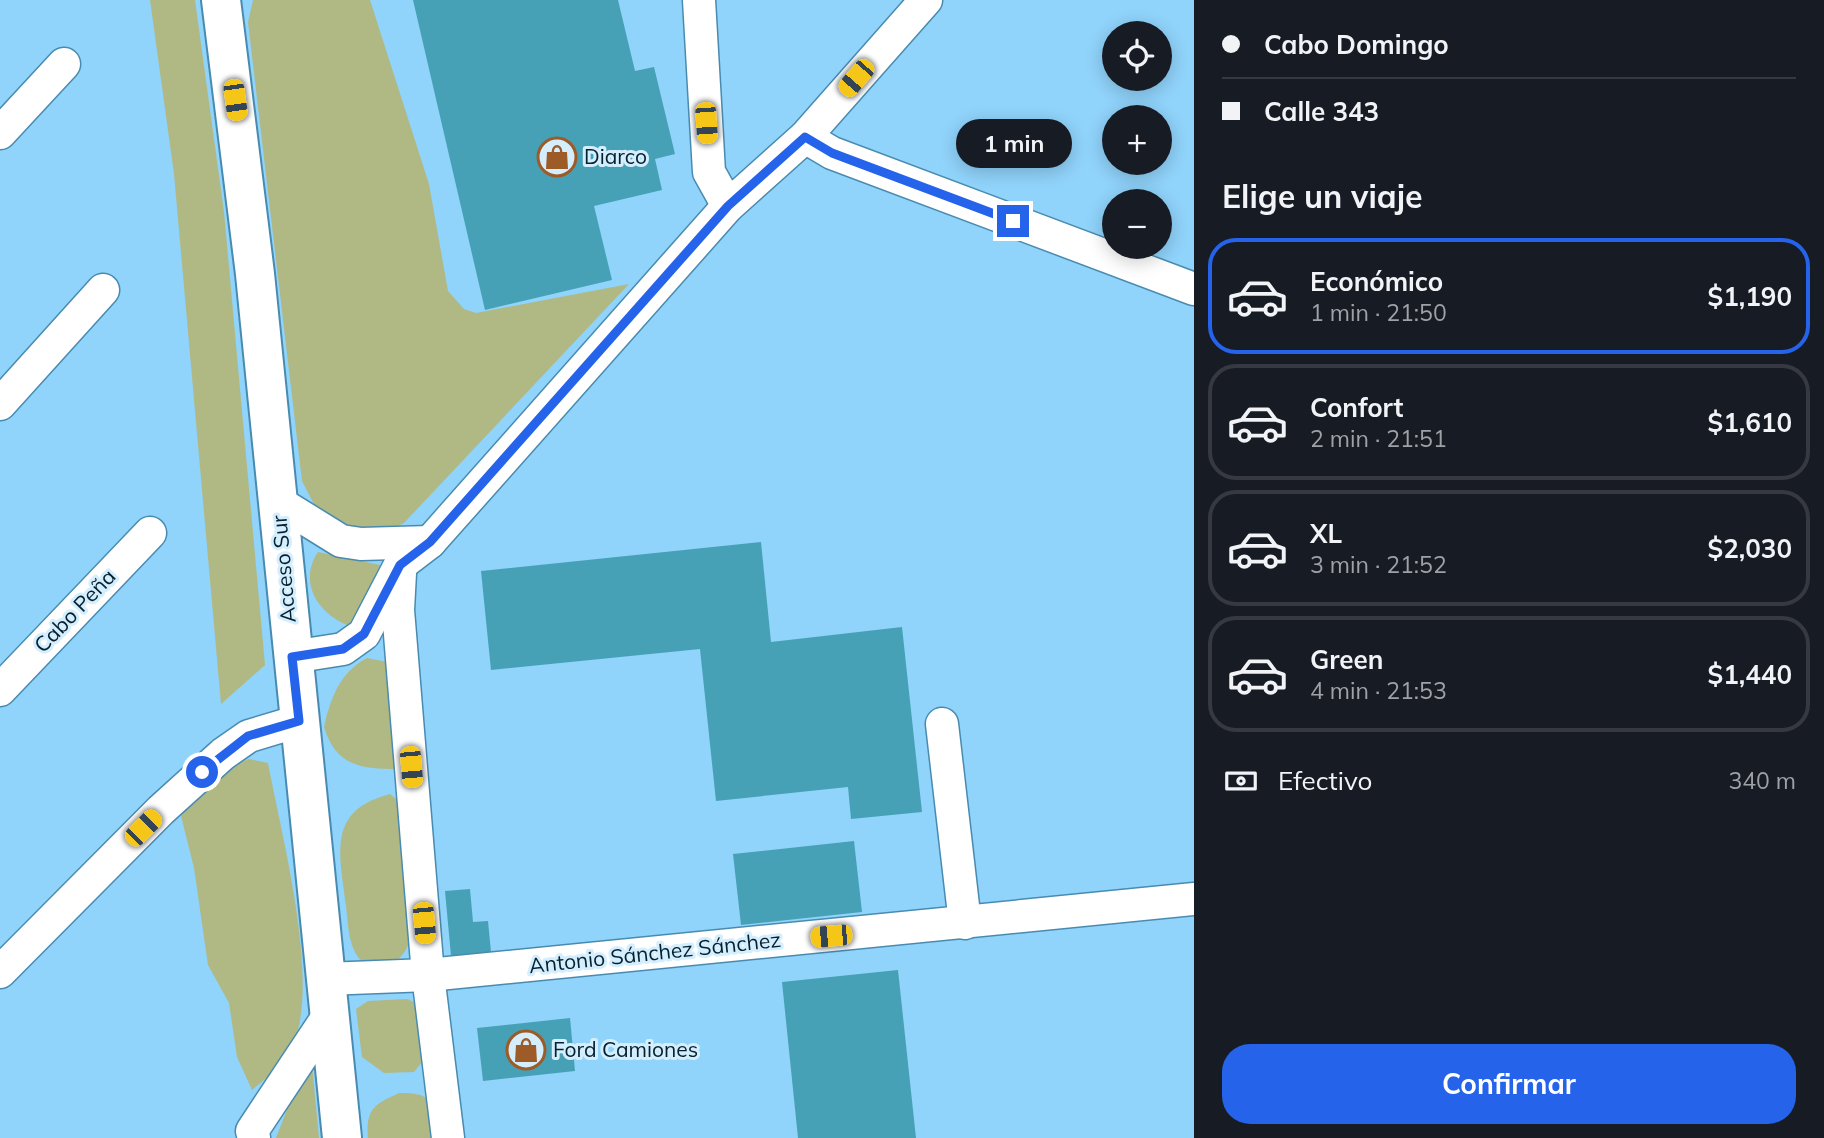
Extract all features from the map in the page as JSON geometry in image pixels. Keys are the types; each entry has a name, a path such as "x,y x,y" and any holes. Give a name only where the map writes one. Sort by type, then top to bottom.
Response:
{"main road":[{"name":"Acceso Sur","path":"221,0 239,125 342,1138"}],"street":[{"path":"699,0 709,172 728,206"},
{"path":"292,657 343,649 364,634 400,565 430,542 728,206 805,137 926,0"},
{"path":"0,133 64,64"},
{"path":"805,137 832,153 1194,289"},
{"path":"0,404 103,290"},
{"path":"278,502 341,541 361,544 430,542"},
{"name":"Cabo Peña","path":"0,690 150,533"},
{"path":"400,565 398,610 428,975 448,1138"},
{"path":"0,972 161,810 223,754 248,736 299,721"},
{"path":"942,724 965,923"},
{"name":"Antonio Sánchez Sánchez","path":"327,997 428,975 1194,899"},
{"path":"254,1138 252,1131 327,997"}],"green space":[{"path":"150,0 195,0 224,212 265,665 221,704 174,174"},
{"path":"253,0 370,0 429,184 448,291 464,309 476,313 629,284 404,523 381,534 343,527 317,510 302,481 248,22"},
{"path":"318,552 380,565 384,580 358,618 347,625 327,613 319,604 310,585 312,563"},
{"path":"367,658 393,663 397,769 372,768 352,763 335,750 324,727 329,706 338,687 350,671"},
{"path":"249,759 268,763 296,905 303,982 301,1015 291,1049 252,1090 237,1057 229,1003 208,965 194,868 181,816 210,782 229,768"},
{"path":"390,794 399,801 408,945 393,963 379,967 364,963 352,945 340,852 346,823 355,811"},
{"path":"407,999 416,1003 426,1057 414,1072 384,1073 362,1057 356,1009 368,1001"},
{"path":"312,1064 319,1138 276,1138 293,1094"},
{"path":"399,1093 420,1095 430,1102 437,1138 368,1138 368,1120 373,1109"}],"building":[{"name":"Diarco","path":"413,0 618,0 635,71 654,67 675,154 655,159 662,190 594,206 612,280 485,310"},
{"path":"761,542 771,642 902,627 922,812 851,819 848,787 716,801 700,649 491,670 481,571"},
{"path":"854,841 862,912 741,925 733,854"},
{"path":"470,889 473,922 488,921 491,952 451,956 445,891"},
{"path":"898,970 916,1138 798,1138 782,982"},
{"name":"Ford Camiones","path":"570,1018 575,1071 483,1081 477,1028"}],"place":[{"name":"Diarco","path":"557,157"},
{"name":"Ford Camiones","path":"526,1050"}],"route":[{"path":"202,772 248,736 299,721 292,657 343,649 364,634 400,565 430,542 728,206 805,137 832,153 1013,221"}]}
